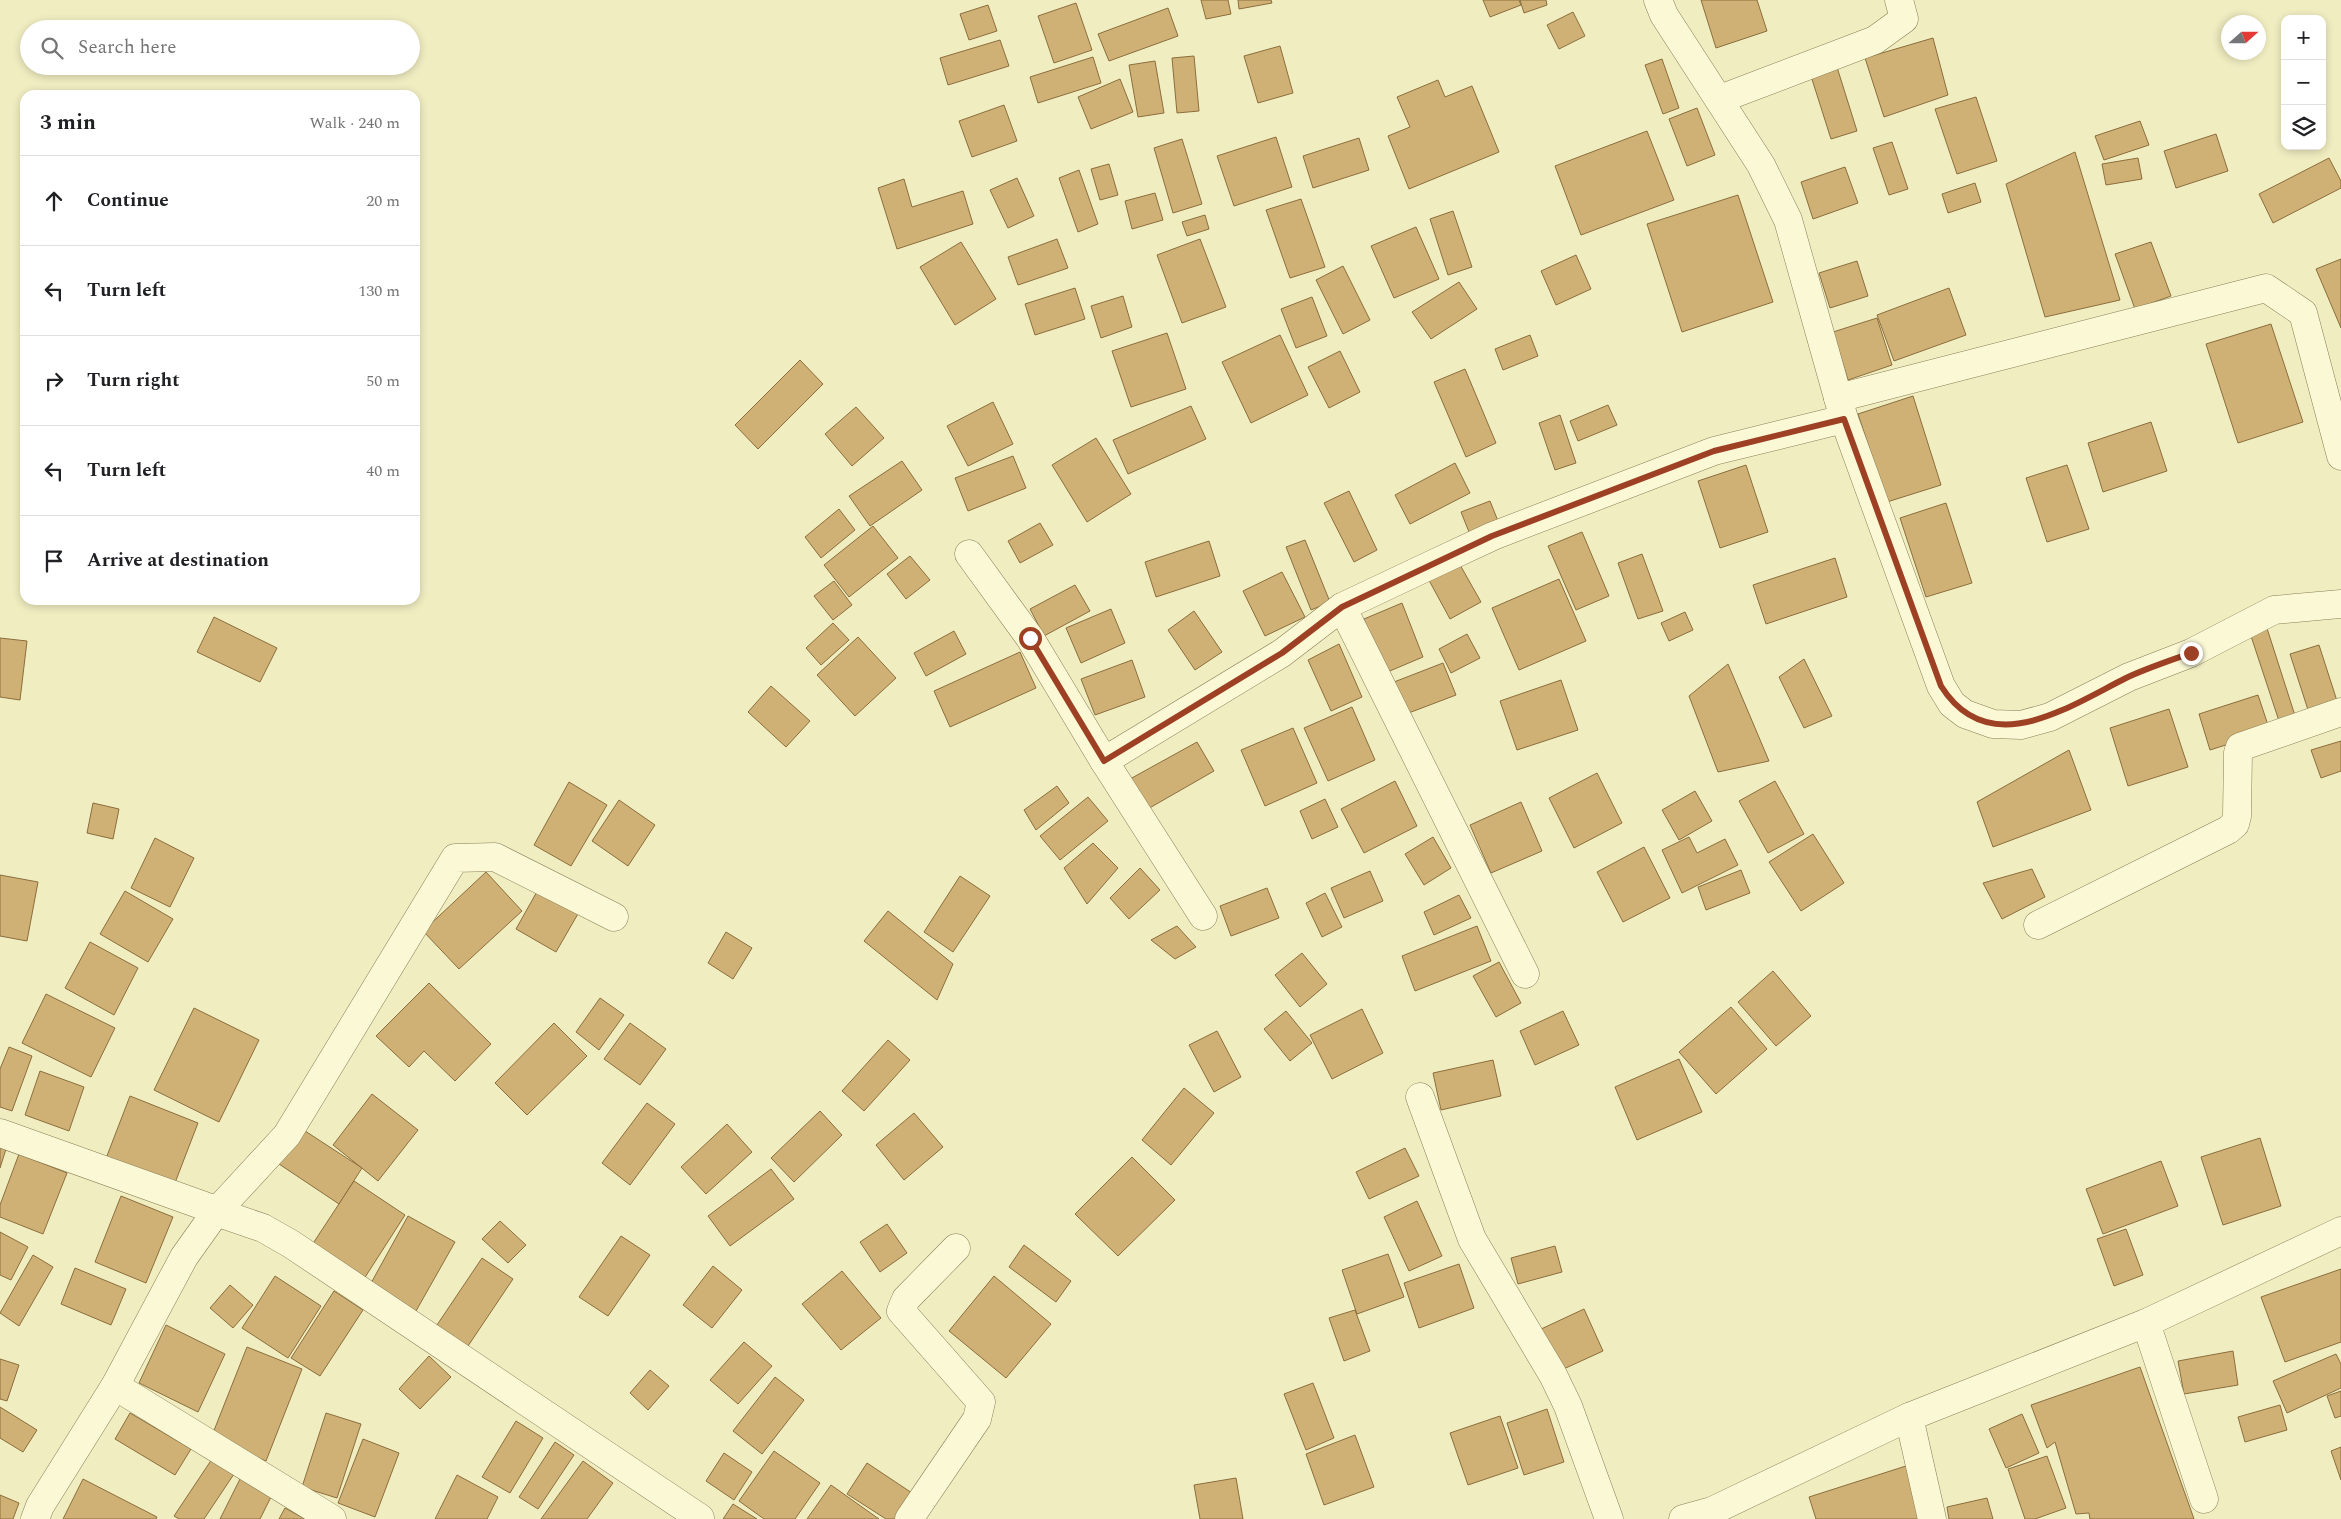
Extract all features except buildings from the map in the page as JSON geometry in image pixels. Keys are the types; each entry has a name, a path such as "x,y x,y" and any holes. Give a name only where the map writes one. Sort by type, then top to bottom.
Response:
{"street":[{"path":"1658,0 1703,77 1720,99 1761,165 1788,220 1841,409 1941,686 1952,704 1966,714 1993,724 2021,725 2050,717 2129,677 2191,653 2274,610 2341,604"},
{"path":"1720,99 1875,40 1904,19 1898,0"},
{"path":"1104,761 1282,653 1342,607 1492,536 1714,451 1841,409 2266,288 2303,313 2341,456"},
{"path":"969,554 1030,638 1104,761 1203,916"},
{"path":"1342,607 1525,974"},
{"path":"2038,925 2228,830 2235,824 2237,816 2238,753 2240,747 2341,712"},
{"path":"35,1519 40,1506 115,1386 184,1257 216,1212 287,1135 455,858 495,858 614,917"},
{"path":"1420,1097 1472,1239 1553,1375 1568,1406 1609,1519"},
{"path":"0,1133 263,1228 291,1244 700,1518"},
{"path":"1684,1519 1712,1511 1909,1417 2146,1323 2341,1231"},
{"path":"910,1519 977,1420 981,1402 901,1311 906,1299 956,1248"},
{"path":"2146,1323 2204,1498"},
{"path":"115,1386 332,1519"},
{"path":"1909,1417 1932,1519"}],"route":[{"path":"1030,638 1104,761 1282,653 1342,607 1492,536 1714,451 1844,419 1941,686 1952,704 1966,714 1993,724 2021,725 2050,717 2129,677 2191,653"}]}
